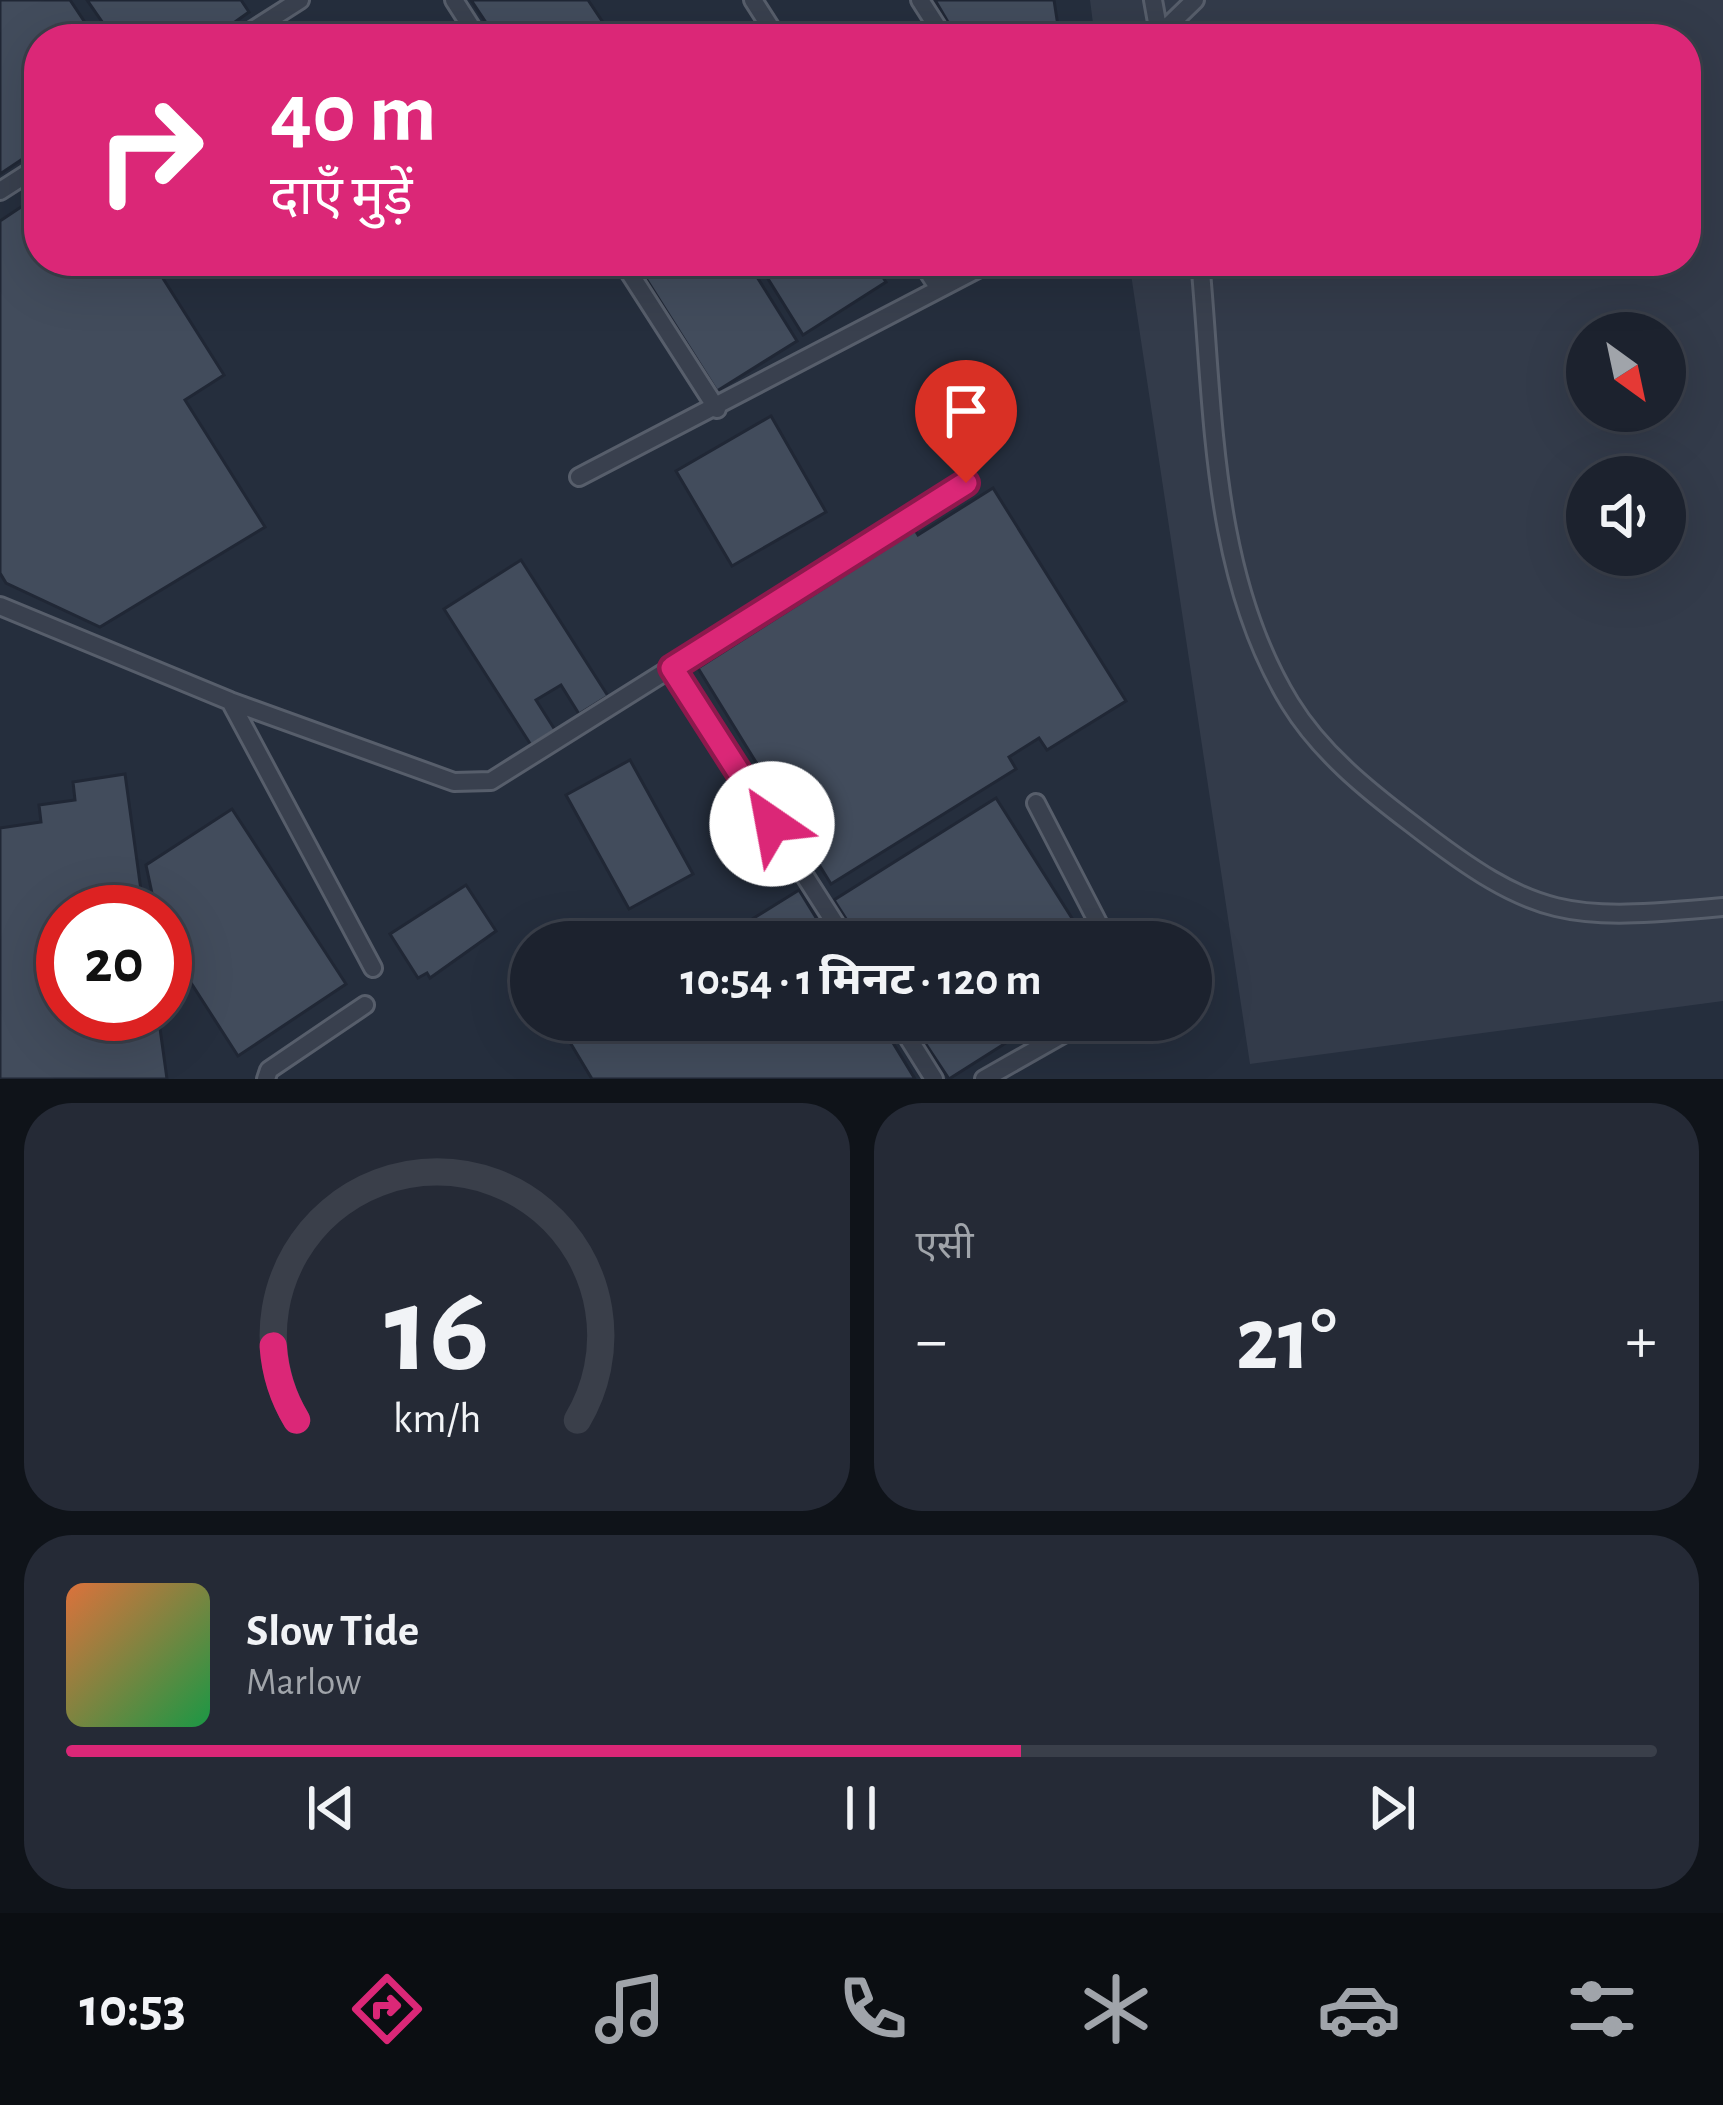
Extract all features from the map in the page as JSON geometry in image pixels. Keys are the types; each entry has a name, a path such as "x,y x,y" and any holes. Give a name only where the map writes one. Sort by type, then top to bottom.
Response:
{"lane":[{"path":"262,24 300,0"},
{"path":"1172,24 1195,0"},
{"path":"632,276 717,409"},
{"path":"931,276 938,287"},
{"path":"579,477 717,409 961,276"},
{"path":"1201,276 1208,407 1238,574 1260,643 1291,706 1354,780 1502,890 1543,908 1591,915 1723,907"},
{"path":"0,606 230,700 454,782 491,782 966,483"},
{"path":"672,668 834,921"},
{"path":"230,700 373,968"},
{"path":"1036,803 1097,921"},
{"path":"266,1079 269,1070 365,1004"},
{"path":"910,1041 934,1079"},
{"path":"984,1079 1051,1041"}],"shaded area":[{"path":"1090,0 1723,0 1723,1001 1250,1064 1131,276 1701,276 1701,24 1093,24"}],"building":[{"path":"0,0 70,0 86,24 24,24 24,158 0,174"},
{"path":"87,0 241,0 249,12 232,24 104,24"},
{"path":"471,0 588,0 604,24 487,24"},
{"path":"935,0 1054,0 1058,24 949,24"},
{"path":"24,205 24,276 161,276 224,375 185,400 265,527 100,627 6,583 0,573 0,221"},
{"path":"644,276 756,276 797,341 717,391"},
{"path":"766,276 882,276 886,282 803,335"},
{"path":"771,416 826,512 732,566 676,471"},
{"path":"993,488 1126,701 1047,750 1039,738 1009,757 1016,769 831,884 698,668 915,530 918,535"},
{"path":"521,560 608,696 579,714 561,685 536,700 555,730 531,745 444,609"},
{"path":"630,760 693,874 629,909 566,795"},
{"path":"125,774 140,885 36,885 36,1041 162,1041 167,1079 0,1079 0,828 41,822 39,805 75,800 73,782"},
{"path":"996,798 1074,921 848,921 834,900"},
{"path":"232,809 346,984 238,1056 192,984 192,885 150,885 146,865"},
{"path":"466,885 496,931 430,978 427,973 418,978 390,934"},
{"path":"799,890 818,921 749,921"},
{"path":"569,1041 892,1041 915,1079 592,1079"},
{"path":"924,1041 1009,1041 949,1079"}],"route":[{"path":"772,824 672,668 966,483"}]}
